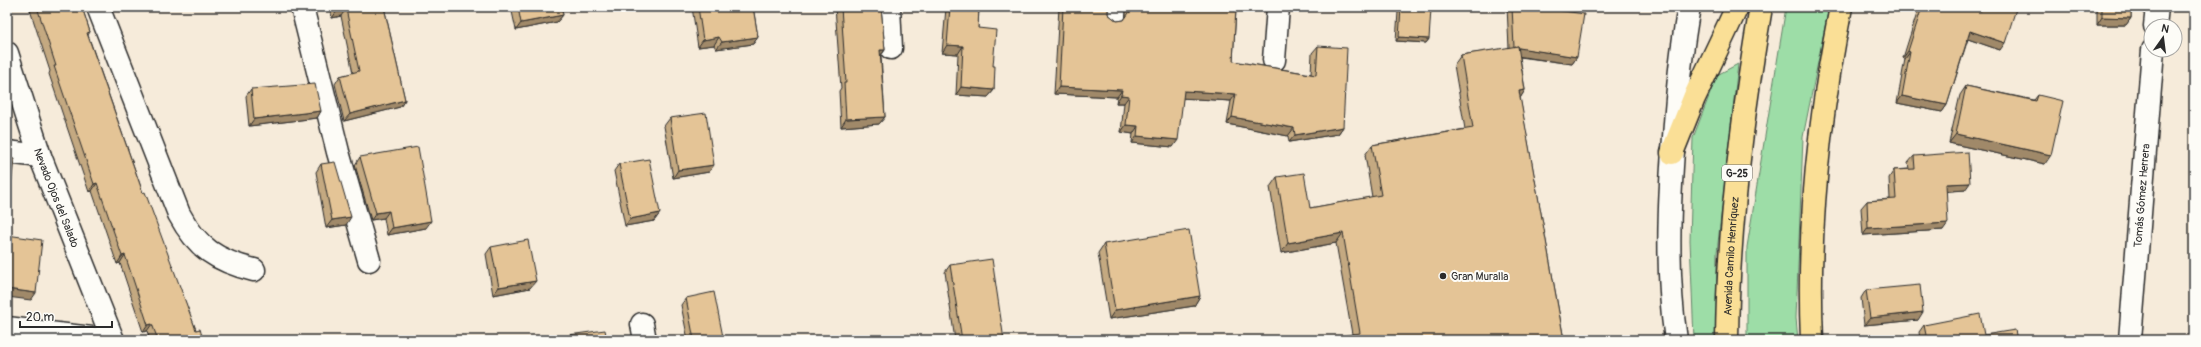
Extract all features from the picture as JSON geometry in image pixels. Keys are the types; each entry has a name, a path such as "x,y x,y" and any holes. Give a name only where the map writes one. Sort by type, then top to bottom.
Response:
{"main road":[{"path":"1672,153 1694,98 1737,7"},
{"name":"Avenida Camilo Henríquez","path":"1727,340 1730,250 1737,163 1760,7"},
{"path":"1812,340 1812,248 1816,174 1831,58 1841,7"}],"street":[{"path":"98,7 179,214 188,231 202,246 217,258 235,266 254,270"},
{"path":"302,7 338,152 368,260"},
{"path":"889,7 891,48"},
{"path":"1274,60 1278,7"},
{"path":"1676,340 1669,221 1672,153 1678,84 1689,7"},
{"path":"2156,18 2157,7"},
{"name":"Nevado Ojos del Salado","path":"7,53 40,156 113,340"},
{"name":"Tomás Gómez Herrera","path":"2130,340 2152,58"},
{"path":"7,152 40,156"},
{"path":"7,328 108,340"}],"green space":[{"path":"1786,7 1829,7 1803,137 1796,318 1798,340 1747,340 1747,247"},
{"path":"1738,64 1717,252 1716,340 1694,340 1690,240 1693,138 1717,75"}],"building":[{"path":"37,7 82,7 90,32 87,33 143,193 145,192 196,330 200,329 203,340 158,340 152,324 148,325 125,255 122,256 97,183 94,184 54,66 56,66"},
{"path":"337,7 384,7 405,100 350,114 340,76 359,71 346,9 337,11"},
{"path":"518,7 561,7 563,15 521,23"},
{"path":"698,7 753,7 758,37 722,42 719,37 703,40"},
{"path":"841,7 881,7 885,50 880,50 885,117 846,119 844,83 846,83"},
{"path":"950,7 979,7 978,28 996,30 993,66 995,66 994,90 961,87 963,46 947,45"},
{"path":"1063,7 1108,7 1108,14 1117,21 1124,20 1131,10 1131,7 1238,7 1236,8 1233,61 1316,75 1318,46 1347,48 1343,127 1295,135 1294,128 1232,117 1236,94 1184,91 1178,140 1137,136 1138,126 1126,125 1129,96 1121,95 1122,90 1059,87"},
{"path":"1512,7 1543,7 1584,14 1577,57 1519,48 1518,46 1514,47"},
{"path":"1922,7 1968,7 1981,11 1982,7 2006,7 2016,9 2005,43 1970,31 1947,105 1902,96 1910,52 1908,51"},
{"path":"2102,7 2131,7 2131,18 2102,17"},
{"path":"1401,8 1431,9 1429,39 1399,37"},
{"name":"Gran Muralla","path":"1518,46 1525,90 1519,91 1564,340 1319,340 1360,333 1343,233 1288,243 1277,177 1304,173 1310,208 1381,195 1372,145 1473,128 1461,55"},
{"path":"315,84 321,111 254,119 251,89"},
{"path":"1966,86 2036,101 2038,95 2063,101 2051,155 1956,134"},
{"path":"706,113 714,165 678,170 670,118"},
{"path":"418,147 431,221 392,228 389,211 376,213 360,157"},
{"path":"1968,152 1970,183 1946,184 1948,223 1868,228 1867,201 1896,199 1894,170 1915,169 1914,156"},
{"path":"7,158 14,159 8,212 7,212"},
{"path":"649,159 660,213 630,219 619,164"},
{"path":"335,162 351,217 332,220 321,164"},
{"path":"1189,230 1200,296 1115,310 1104,244"},
{"path":"7,235 42,240 36,293 7,289"},
{"path":"528,240 536,281 499,287 491,247"},
{"path":"992,259 1004,340 962,340 950,265"},
{"path":"1920,285 1923,312 1870,318 1866,290"},
{"path":"714,292 723,337 709,340 694,340 686,298"},
{"path":"1980,314 1984,335 2015,330 2017,340 1927,340 1924,325"},
{"path":"605,330 607,340 570,340 569,335"}],"place":[{"name":"Gran Muralla","path":"1443,276"}]}
